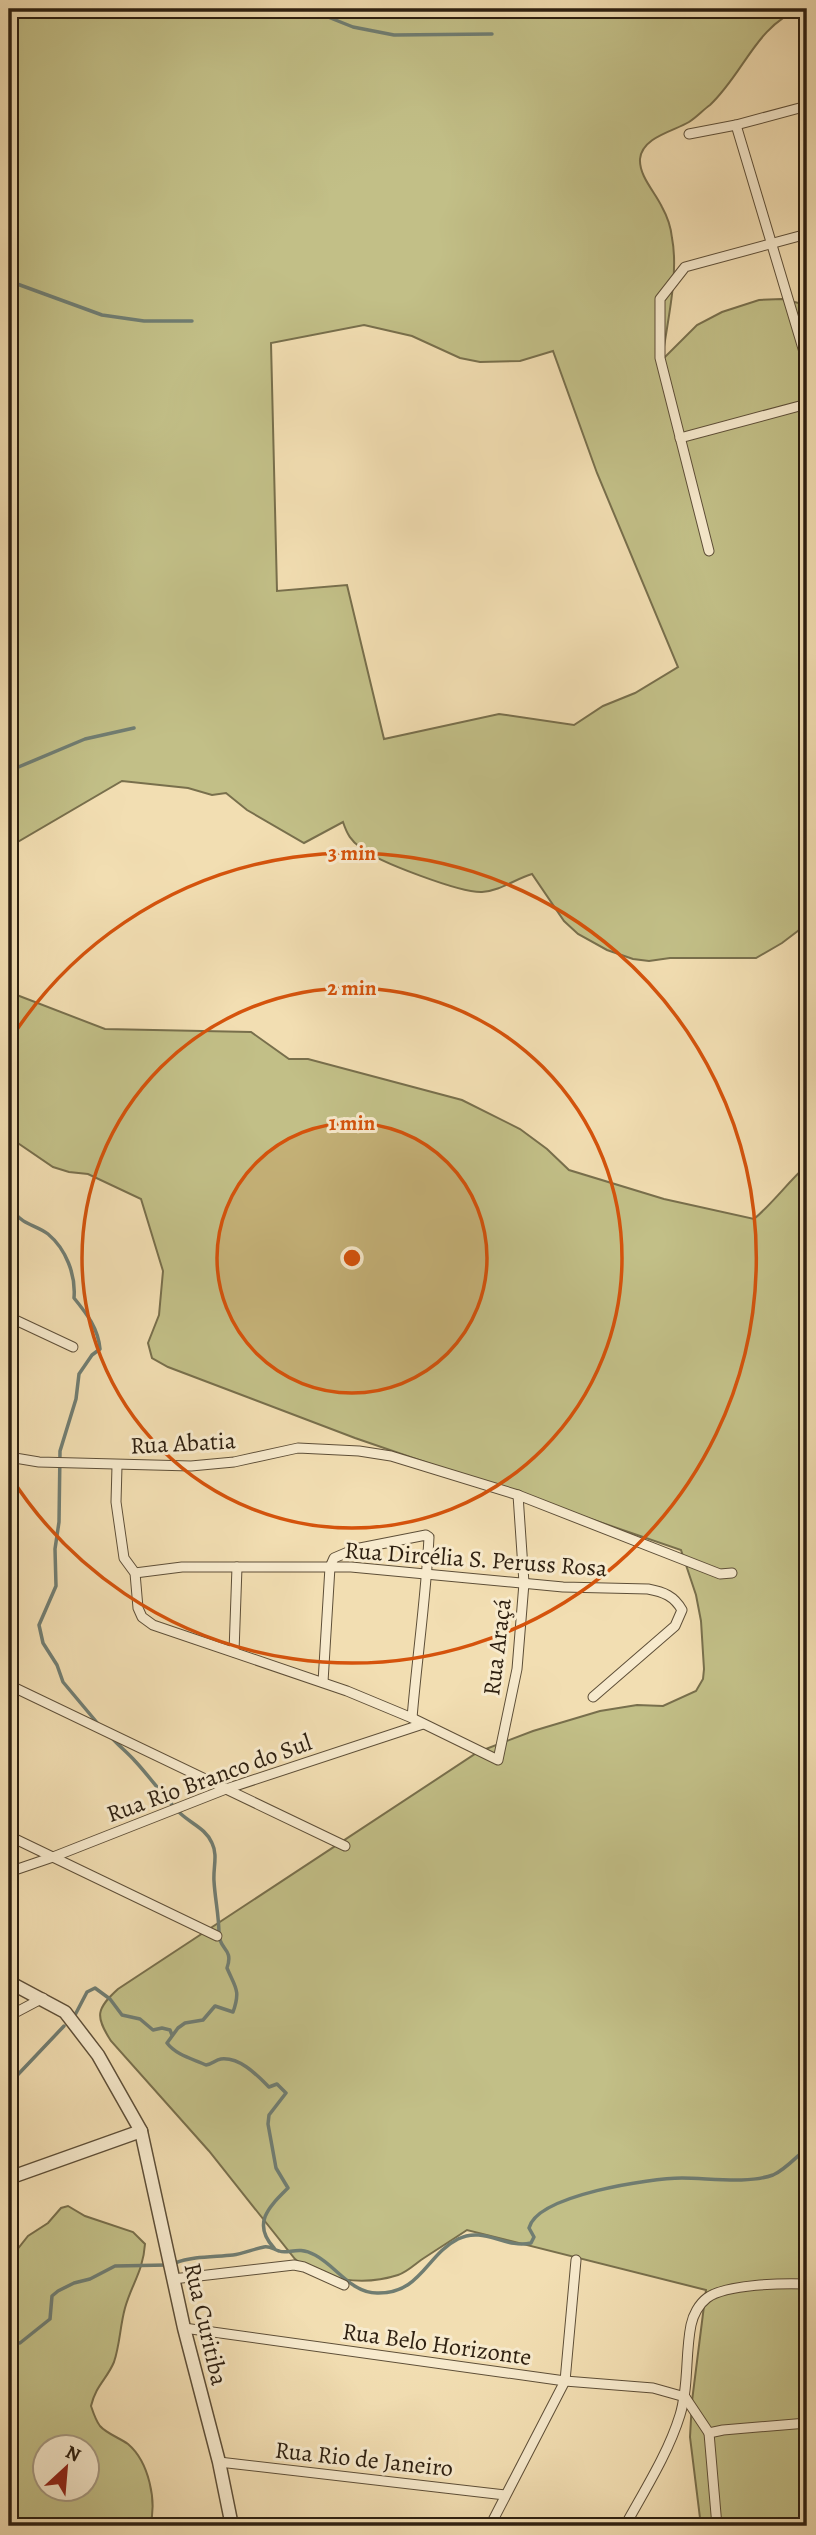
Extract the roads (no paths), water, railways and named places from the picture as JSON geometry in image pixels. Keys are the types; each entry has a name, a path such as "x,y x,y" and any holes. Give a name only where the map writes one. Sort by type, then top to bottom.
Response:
{"street":[{"path":"689,134 807,106"},
{"path":"736,125 807,362"},
{"path":"709,551 660,358 660,299 685,268 807,234"},
{"path":"680,438 807,404"},
{"path":"9,1317 73,1347"},
{"name":"Rua Abatia","path":"9,1457 39,1462 117,1466 191,1466 223,1463 298,1448 359,1451 391,1456 518,1495 720,1574 732,1573"},
{"path":"117,1466 116,1502 124,1558 135,1573 138,1608 142,1617 153,1625 323,1682 424,1724"},
{"name":"Rua Araçá","path":"424,1724 498,1760 517,1669 524,1583 518,1495"},
{"path":"323,1682 330,1567 334,1558 355,1549 422,1535 429,1537 412,1718"},
{"name":"Rua Dircélia S. Peruss Rosa","path":"135,1573 182,1567 330,1567 563,1587 648,1589 660,1591 676,1599 682,1609 675,1626 593,1697"},
{"path":"234,1652 237,1567"},
{"path":"9,1685 345,1846"},
{"name":"Rua Rio Branco do Sul","path":"9,1872 226,1789 424,1724"},
{"path":"9,1836 217,1936"},
{"name":"Rua Curitiba","path":"9,1982 65,2011 98,2055 141,2131 184,2328 219,2462 232,2526"},
{"path":"9,2016 43,1998"},
{"path":"9,2178 141,2131"},
{"path":"490,2526 565,2381 576,2260"},
{"path":"173,2278 294,2265 344,2285"},
{"path":"625,2526 674,2432 685,2397 691,2324 698,2306 708,2296 727,2290 779,2283 807,2284"},
{"name":"Rua Belo Horizonte","path":"184,2328 565,2381 653,2388 685,2397"},
{"path":"685,2397 709,2433 716,2526"},
{"path":"709,2433 807,2423"},
{"name":"Rua Rio de Janeiro","path":"219,2462 505,2495"}],"waterway":[{"path":"308,9 353,27 394,35 492,34"},
{"path":"9,281 102,315 144,321 192,321"},
{"path":"9,771 85,739 134,728"},
{"path":"9,1187 12,1207 18,1217 48,1234 65,1255 73,1280 74,1298 91,1322 99,1341 100,1349 92,1355 79,1374 76,1399 60,1451 56,1586 39,1625 43,1643 57,1665 63,1682 99,1725"},
{"path":"112,1738 175,1808 206,1834 214,1848 214,1881 220,1939 229,1956 227,1968 236,1989 237,1999 233,2012 215,2006 203,2020 185,2023 178,2028 167,2043 180,2054 206,2065 221,2059 235,2061 248,2068 269,2087 277,2084 286,2093 269,2115 268,2124 276,2168 288,2188 270,2208 264,2223 267,2239 274,2248"},
{"path":"75,2015 87,1992 95,1988 110,1999 122,2015 140,2019 153,2030 170,2030 172,2035"},
{"path":"9,2084 64,2026"},
{"path":"175,2263 237,2254 264,2247 283,2252 298,2250 309,2252 323,2260 359,2289 377,2293 392,2292 414,2281 438,2254 458,2239 477,2235 512,2243 531,2243 534,2237 529,2228 537,2216 552,2206 573,2198 646,2181 763,2178 782,2170 807,2148"},
{"path":"9,2342 20,2343 50,2319 52,2296 74,2283 90,2279 115,2266 167,2265"}]}
